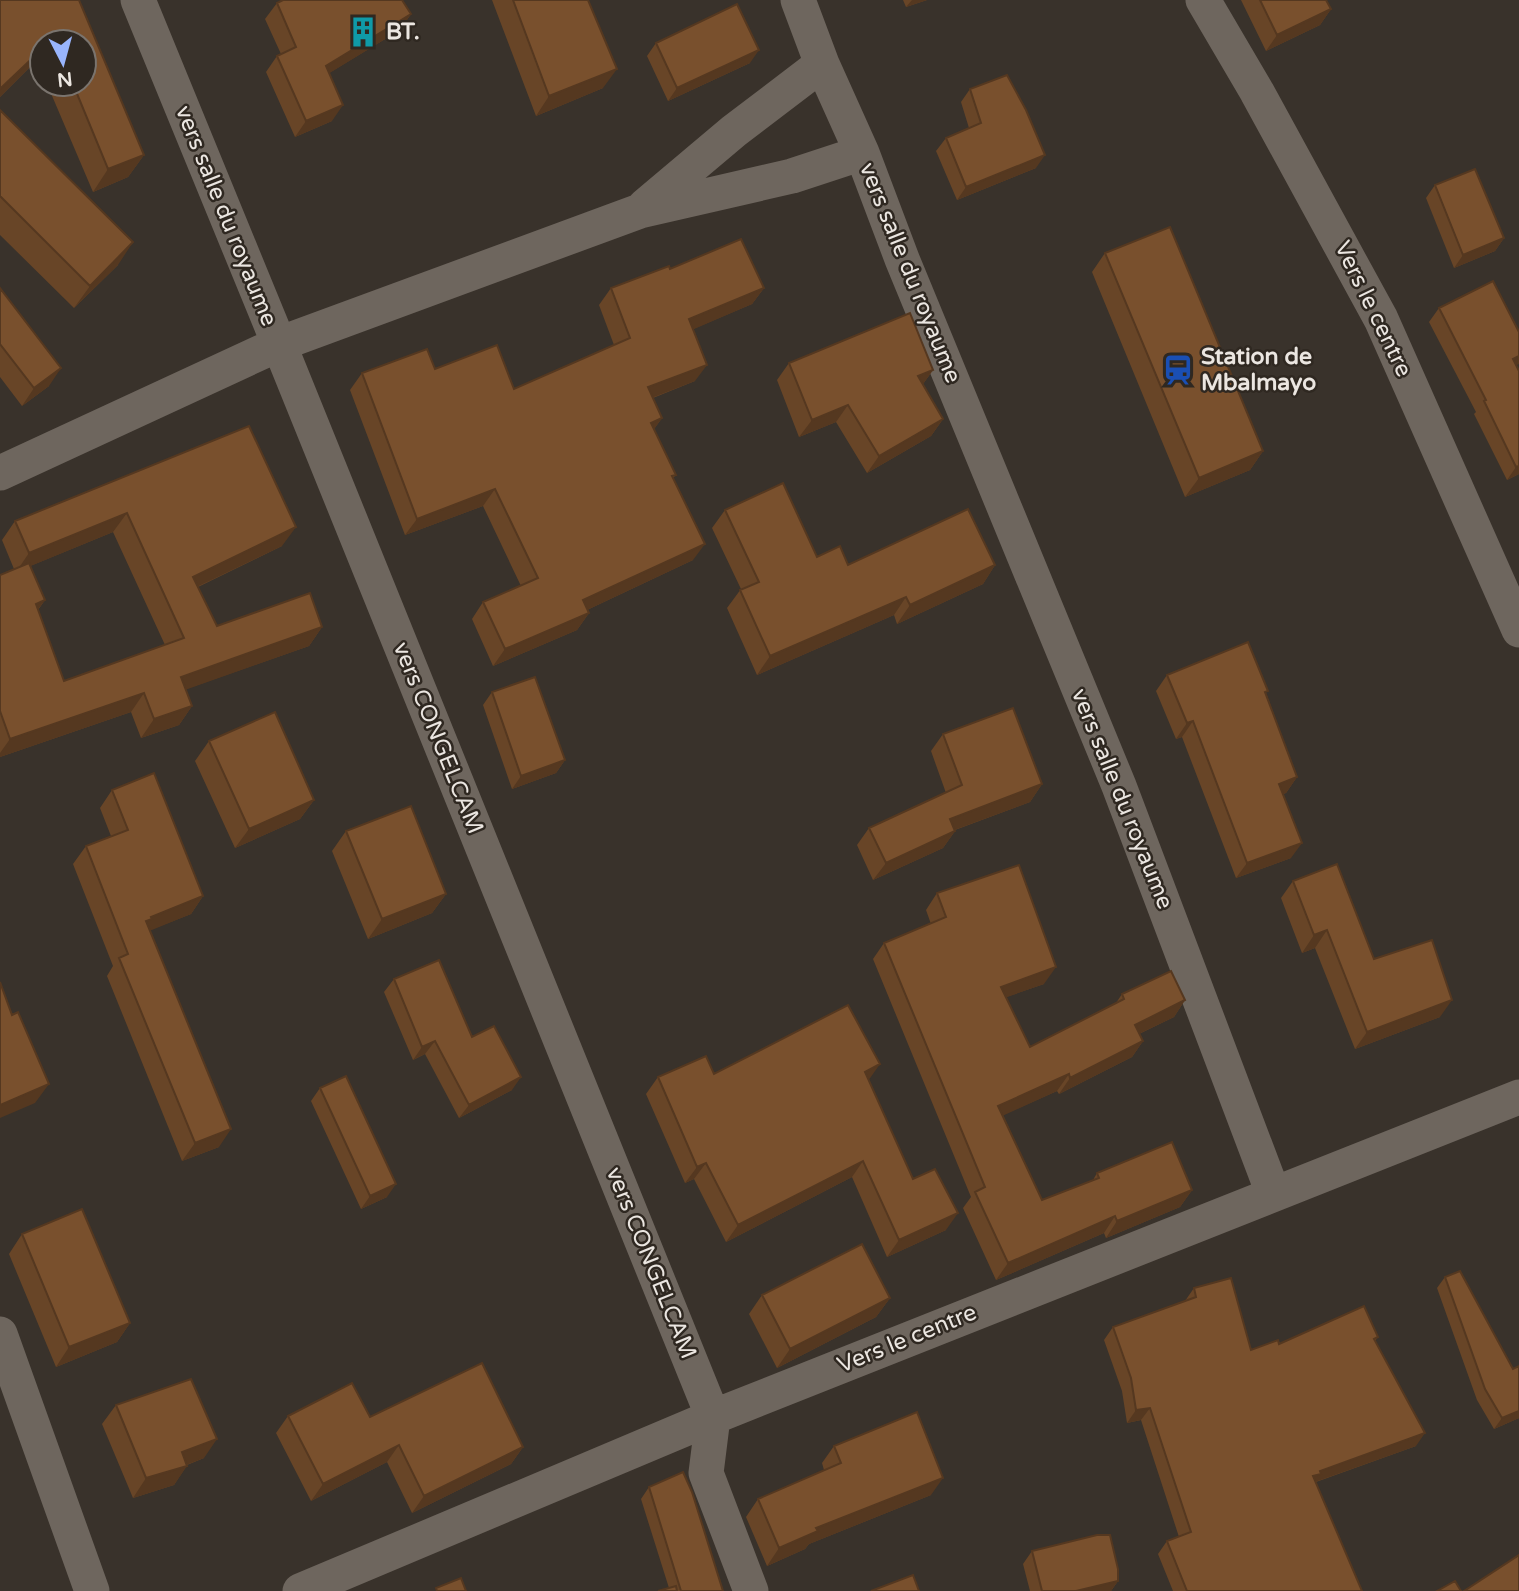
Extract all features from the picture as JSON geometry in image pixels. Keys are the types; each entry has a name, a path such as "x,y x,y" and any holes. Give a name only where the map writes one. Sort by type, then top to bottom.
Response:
{"street":[{"name":"vers salle du royaume","path":"138,0 279,344 640,211 792,176 862,153 902,260 1119,786 1273,1194"},
{"path":"798,0 822,64 862,153"},
{"name":"Vers le centre","path":"1203,0 1257,92 1381,319 1519,630"},
{"path":"640,211 734,131 822,64"},
{"path":"0,473 279,344"},
{"name":"vers CONGELCAM","path":"279,344 713,1417"},
{"name":"Vers le centre","path":"300,1591 713,1417 1519,1097"},
{"path":"0,1334 92,1591"},
{"path":"713,1417 706,1473 751,1591"}],"building":[{"path":"0,0 79,0 91,28 28,28 28,62 0,89"},
{"path":"283,0 402,0 411,14 326,66 343,105 306,121 277,56 296,47 277,3"},
{"path":"513,0 588,0 617,69 549,96"},
{"path":"1260,0 1326,0 1331,9 1277,35"},
{"path":"737,4 759,50 677,88 656,43"},
{"path":"98,45 144,155 108,169 79,98 98,98"},
{"path":"1007,75 1026,110 1045,155 966,187 946,138 981,123 970,89"},
{"path":"0,110 133,242 90,286 0,196"},
{"path":"1475,169 1504,238 1463,255 1435,185"},
{"path":"1170,227 1263,451 1199,478 1105,253"},
{"path":"741,239 764,288 689,319 707,365 648,387 662,418 651,423 676,475 672,476 705,544 583,600 589,613 505,649 483,602 538,578 495,489 417,519 362,373 427,349 435,369 497,345 514,389 630,338 611,288 669,266 670,269"},
{"path":"1493,281 1519,332 1519,356 1513,359 1519,371 1519,466 1516,467 1484,401 1486,400 1439,308"},
{"path":"0,288 61,368 34,388 0,344"},
{"path":"910,313 933,370 918,376 943,419 879,456 848,405 812,420 789,363"},
{"path":"249,426 296,527 193,577 217,626 310,593 322,627 181,677 192,706 154,719 144,693 10,739 0,711 0,575 29,563 45,600 36,604 64,681 184,638 127,513 29,553 15,521"},
{"path":"783,483 817,557 840,546 848,565 968,509 995,565 910,605 906,597 770,656 740,590 759,582 725,510"},
{"path":"1248,642 1297,777 1279,784 1302,843 1247,863 1193,721 1187,723 1167,675"},
{"path":"535,677 565,760 521,776 492,692"},
{"path":"1013,708 1042,784 950,819 955,831 886,863 869,828 962,785 943,734"},
{"path":"275,712 314,800 249,829 209,741"},
{"path":"154,773 203,896 146,921 231,1129 195,1143 119,958 128,954 86,846 128,830 112,790"},
{"path":"411,806 446,894 382,919 346,831"},
{"path":"1337,864 1374,959 1432,940 1452,1000 1367,1032 1327,930 1314,935 1293,881"},
{"path":"1019,865 1056,967 1001,987 1030,1047 1124,999 1122,994 1171,971 1185,1000 1135,1025 1143,1041 1070,1078 1069,1074 998,1106 1042,1200 1099,1178 1097,1173 1172,1142 1192,1190 1117,1221 1115,1216 1008,1263 975,1192 985,1187 884,943 946,917 937,893"},
{"path":"439,960 472,1037 494,1026 521,1077 469,1105 435,1041 422,1047 394,979"},
{"path":"0,982 12,1015 18,1012 49,1084 0,1105"},
{"path":"848,1005 880,1064 865,1072 913,1179 935,1169 958,1213 899,1240 863,1161 738,1225 706,1163 697,1167 658,1077 706,1056 714,1074"},
{"path":"346,1076 396,1184 370,1196 320,1088"},
{"path":"82,1209 130,1323 69,1347 22,1234"},
{"path":"862,1244 890,1298 790,1349 762,1295"},
{"path":"1460,1271 1513,1369 1519,1366 1519,1411 1502,1418 1485,1389 1445,1277"},
{"path":"1231,1278 1251,1350 1278,1340 1279,1344 1364,1306 1378,1337 1374,1339 1425,1433 1320,1471 1321,1474 1313,1476 1362,1591 1187,1591 1167,1541 1191,1532 1150,1408 1136,1410 1131,1378 1113,1327 1196,1297 1194,1288"},
{"path":"482,1363 523,1447 424,1496 399,1445 323,1484 288,1416 352,1383 370,1417"},
{"path":"191,1379 217,1439 182,1452 187,1466 146,1478 116,1405"},
{"path":"917,1412 943,1478 816,1528 818,1531 779,1548 758,1499 841,1463 834,1446"},
{"path":"683,1472 692,1492 723,1591 681,1591 649,1487"},
{"path":"1097,1535 1110,1535 1118,1581 1076,1591 1042,1591 1032,1551"},
{"path":"1519,1555 1519,1591 1464,1591"},
{"path":"913,1575 919,1591 871,1591"},
{"path":"461,1578 466,1591 437,1591 436,1588"},
{"path":"1455,1581 1461,1591 1437,1591"},
{"path":"676,1586 677,1591 658,1591"}],"place":[{"name":"BT.","path":"363,32"},
{"name":"Station de Mbalmayo","path":"1178,370"}]}
